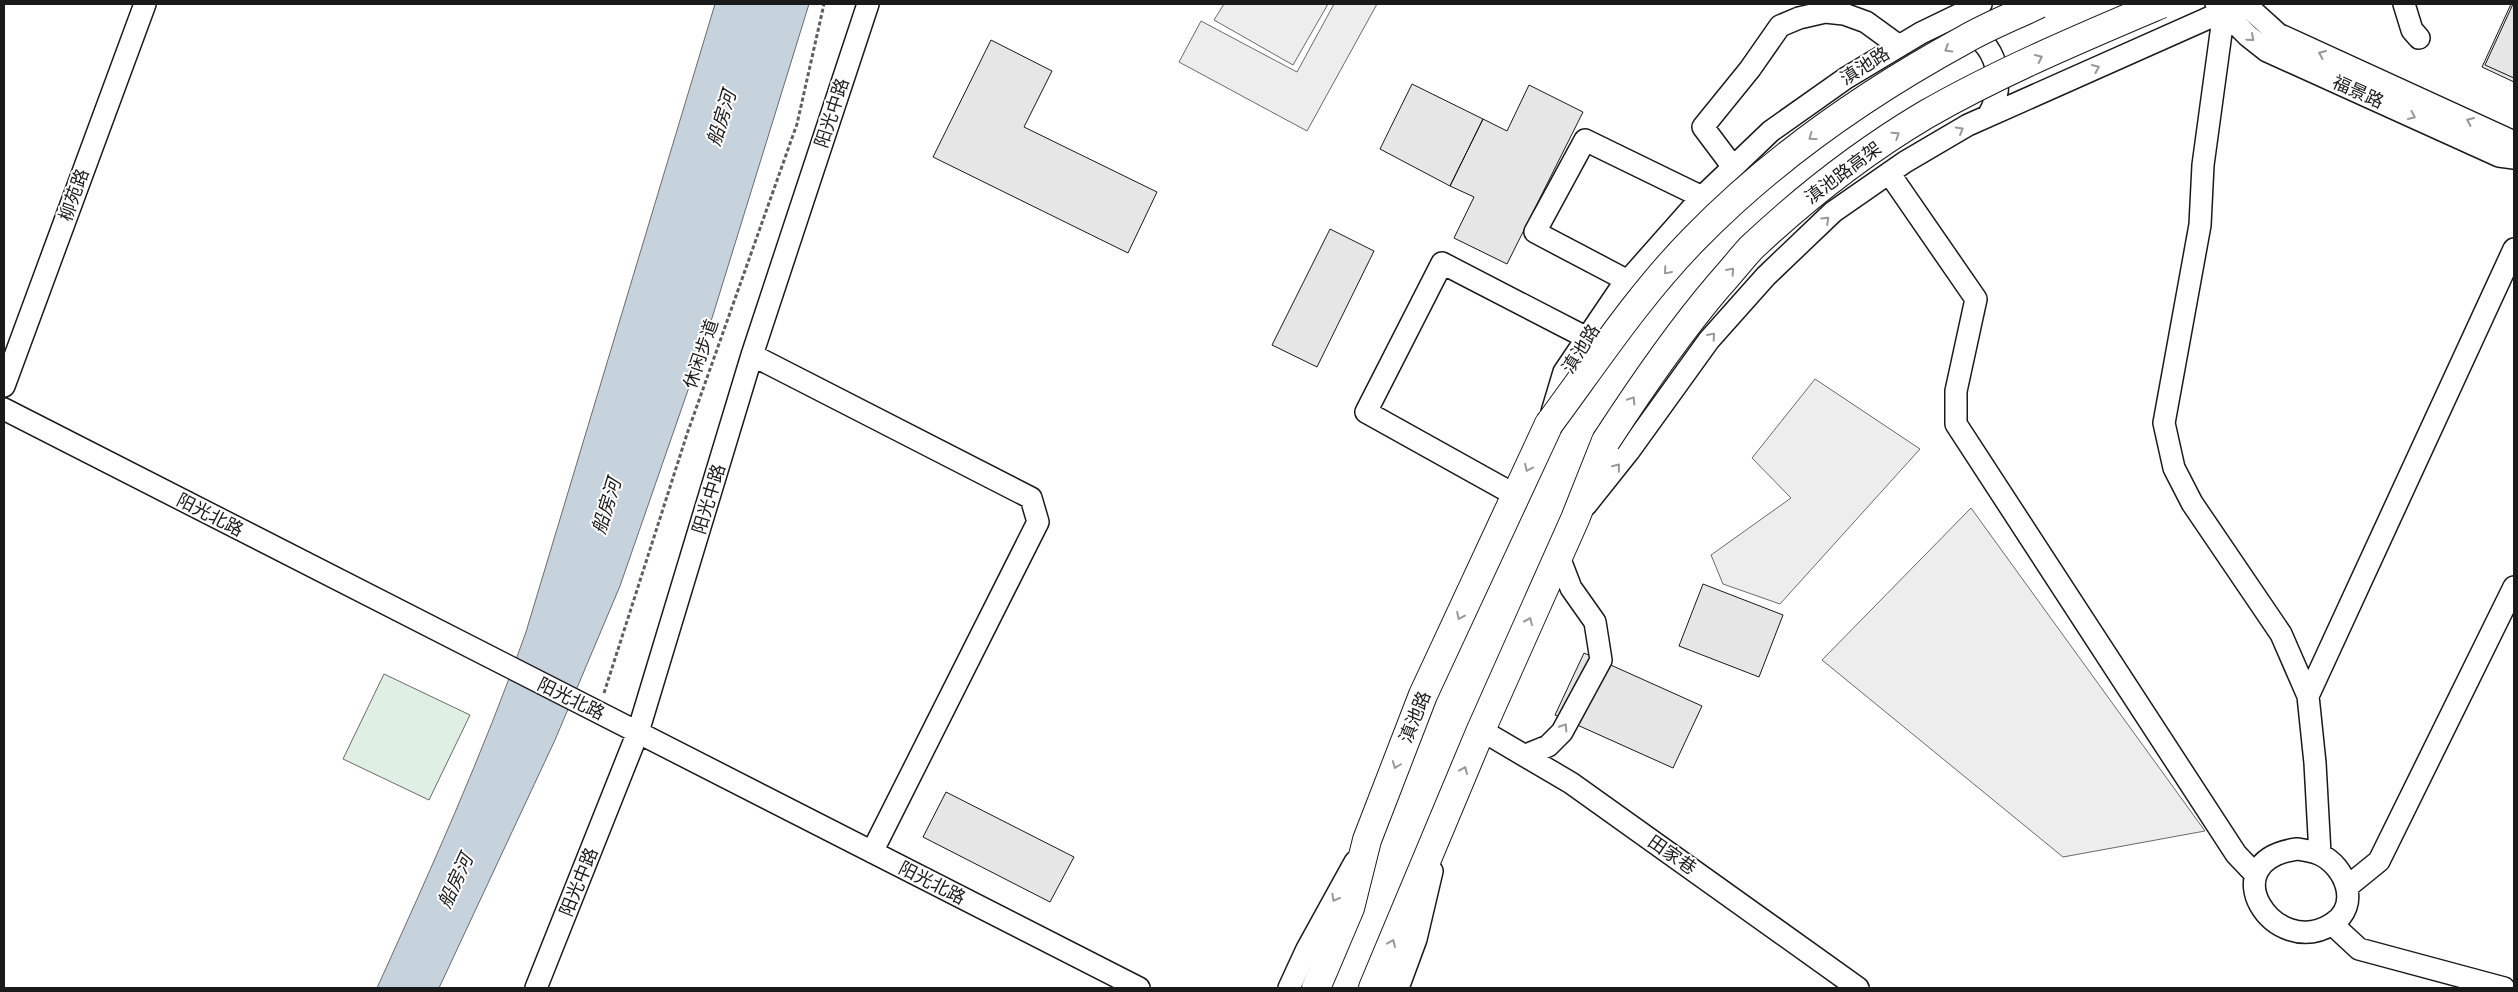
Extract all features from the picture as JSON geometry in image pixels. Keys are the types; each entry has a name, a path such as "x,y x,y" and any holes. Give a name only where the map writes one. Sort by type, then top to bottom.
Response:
{"main road":[{"path":"1549,424 1646,295 1693,240 1778,161 1832,122 1902,76 1965,39 2039,4"},
{"name":"滇池路高架","path":"1575,519 1606,441 1649,374 1697,311 1750,250 1805,201 1864,156 1925,116 2005,74 2160,4"},
{"name":"滇池路","path":"1320,981 1350,908 1367,840 1423,694 1549,424"},
{"path":"1373,988 1481,730 1575,519"}],"street":[{"name":"柳苑路","path":"4,386 145,4"},
{"name":"阳光中路","path":"536,988 638,732 752,355 868,4"},
{"name":"滇池路","path":"1549,424 1564,372 1628,280 1702,197 1780,124 1846,78 1940,23 1981,4"},
{"name":"福景路","path":"2245,4 2278,34 2514,142"},
{"path":"2404,4 2412,30 2419,38"},
{"path":"1575,519 1629,451 1709,340 1766,276 1833,212 1889,173 1960,130 2226,6"},
{"path":"2226,6 2203,165 2200,225 2164,422 2174,468 2192,503 2281,634 2308,696 2315,763 2320,854"},
{"name":"福景路","path":"2226,6 2248,36 2267,51 2499,156 2514,158"},
{"path":"1734,167 1703,127 1750,69 1780,26 1799,18 1825,12 1844,14 1866,22 1899,46"},
{"path":"1940,23 1952,24 1973,33 1982,40 1994,59 1999,82 1994,106 1988,116"},
{"path":"1628,280 1536,232 1585,140 1702,197"},
{"path":"1889,173 1976,298 1956,391 1956,424 2236,854 2255,874"},
{"path":"2308,696 2514,249"},
{"path":"1516,495 1366,412 1442,263 1587,338"},
{"path":"752,355 1031,498 1038,522 872,852"},
{"name":"阳光北路","path":"4,409 501,665 638,732 1139,988"},
{"path":"1526,755 1548,746 1562,732 1601,660 1596,622 1570,588 1558,557"},
{"path":"2347,887 2379,861 2514,587"},
{"name":"田家巷","path":"1481,730 1571,783 1858,988"},
{"path":"1398,988 1416,939 1445,815"},
{"name":"滇池路","path":"1289,988 1307,949 1367,840"},
{"path":"2297,849 2320,854 2337,868 2347,887 2349,898 2347,908 2332,924 2311,932 2300,932 2279,925 2269,918 2258,902 2253,885 2255,874 2262,863 2284,851 2297,849"},
{"path":"2332,924 2359,949 2504,988"}],"path":[{"name":"休闲步道","path":"590,708 797,124 824,4"}],"green space":[{"path":"384,674 470,715 429,800 343,759"}],"shaded area":[{"path":"1224,4 1328,4 1293,65 1214,20"},
{"path":"1334,4 1377,4 1307,131 1179,62 1201,21 1297,72"},
{"path":"1815,379 1920,449 1780,604 1723,584 1711,555 1791,498 1752,458"},
{"path":"1971,508 2205,831 2063,857 1822,660"}],"water":[{"name":"船房河","path":"715,4 809,4 704,344 620,586 555,740 439,988 377,988 474,767 526,632"}],"building":[{"path":"2511,4 2514,4 2514,82 2482,67"},
{"path":"2514,4 2514,78 2485,65"},
{"path":"991,40 1052,71 1024,127 1157,192 1128,253 933,157"},
{"path":"1412,84 1483,119 1450,186 1380,149"},
{"path":"1529,85 1583,112 1507,264 1454,238 1474,197 1450,186 1483,119 1507,131"},
{"path":"1330,229 1374,251 1317,367 1272,345"},
{"path":"1703,584 1783,615 1759,677 1679,646"},
{"path":"1584,653 1702,706 1673,768 1555,715"},
{"path":"946,792 1074,857 1050,902 923,837"}]}
